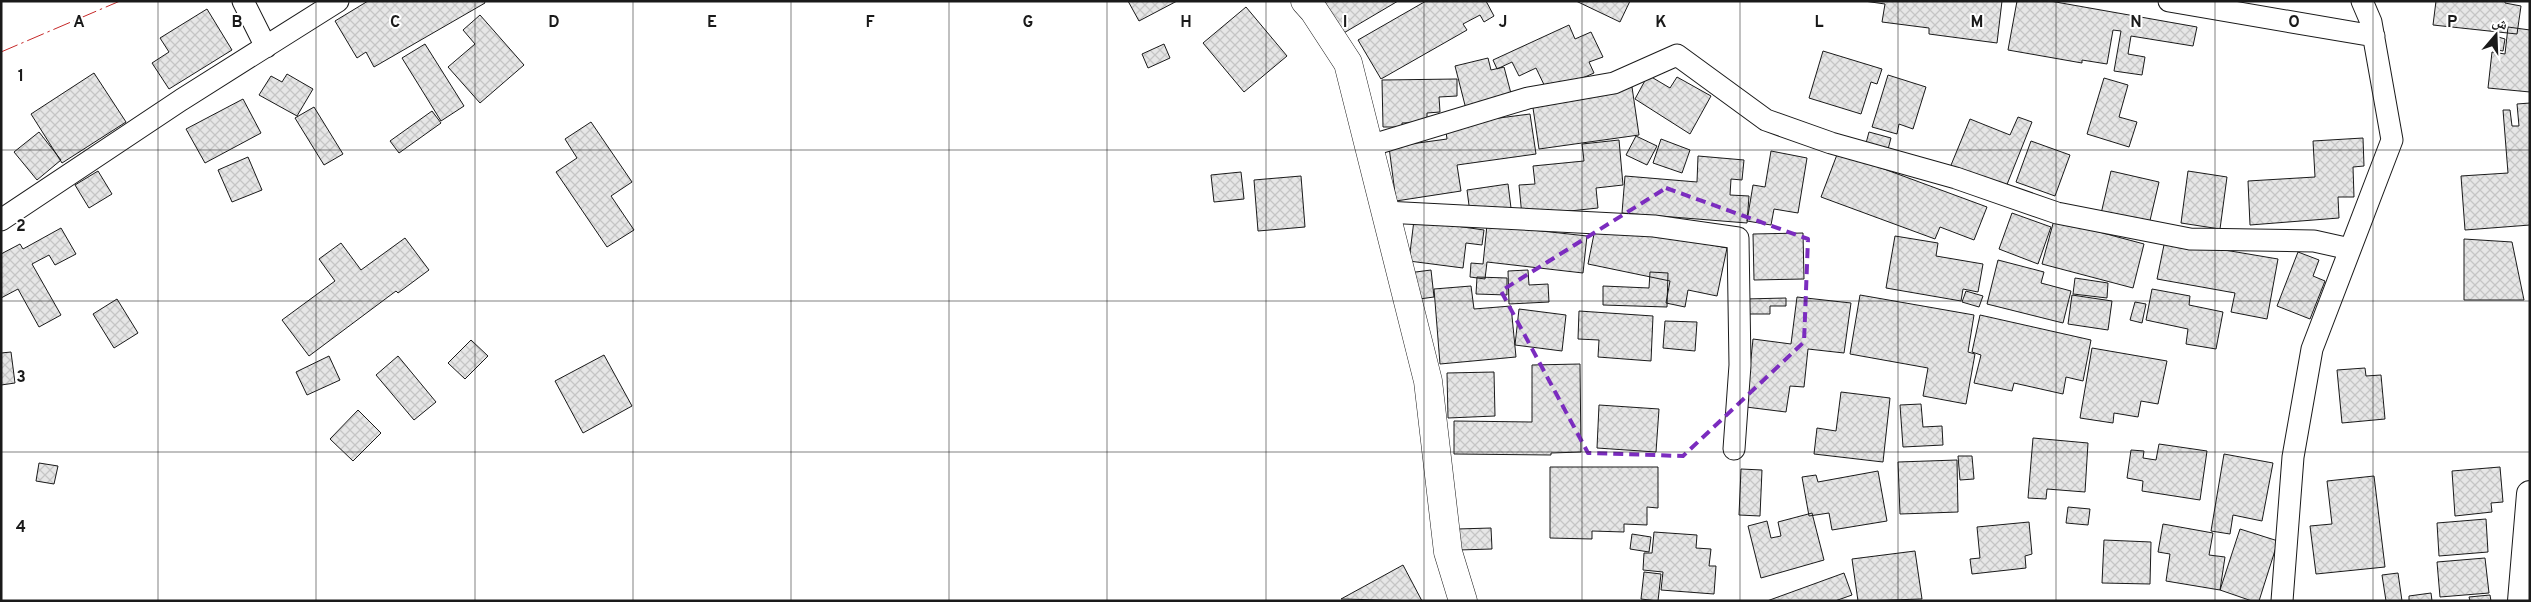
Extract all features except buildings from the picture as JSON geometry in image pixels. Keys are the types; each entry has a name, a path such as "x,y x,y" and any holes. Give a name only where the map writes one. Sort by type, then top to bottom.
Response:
{"main road":[{"path":"1305,1 1314,11 1348,63 1428,381 1448,552 1463,601"}],"street":[{"path":"243,1 266,47"},
{"path":"1,220 338,1"},
{"path":"2170,1 2374,36"},
{"path":"2282,601 2293,457 2312,349 2392,140 2371,22 2362,1"},
{"path":"1368,146 1528,98 1614,83 1677,55 1766,120 1831,143 1956,178 2058,213 2190,240 2314,241 2350,249"},
{"path":"1385,212 1654,226 1738,238 1740,364 1734,449"},
{"path":"2521,601 2530,494"}],"highlighted area":[{"path":"1666,188 1808,239 1804,342 1683,456 1588,453 1501,291"}],"power":[{"path":"1,52 120,1"}]}
